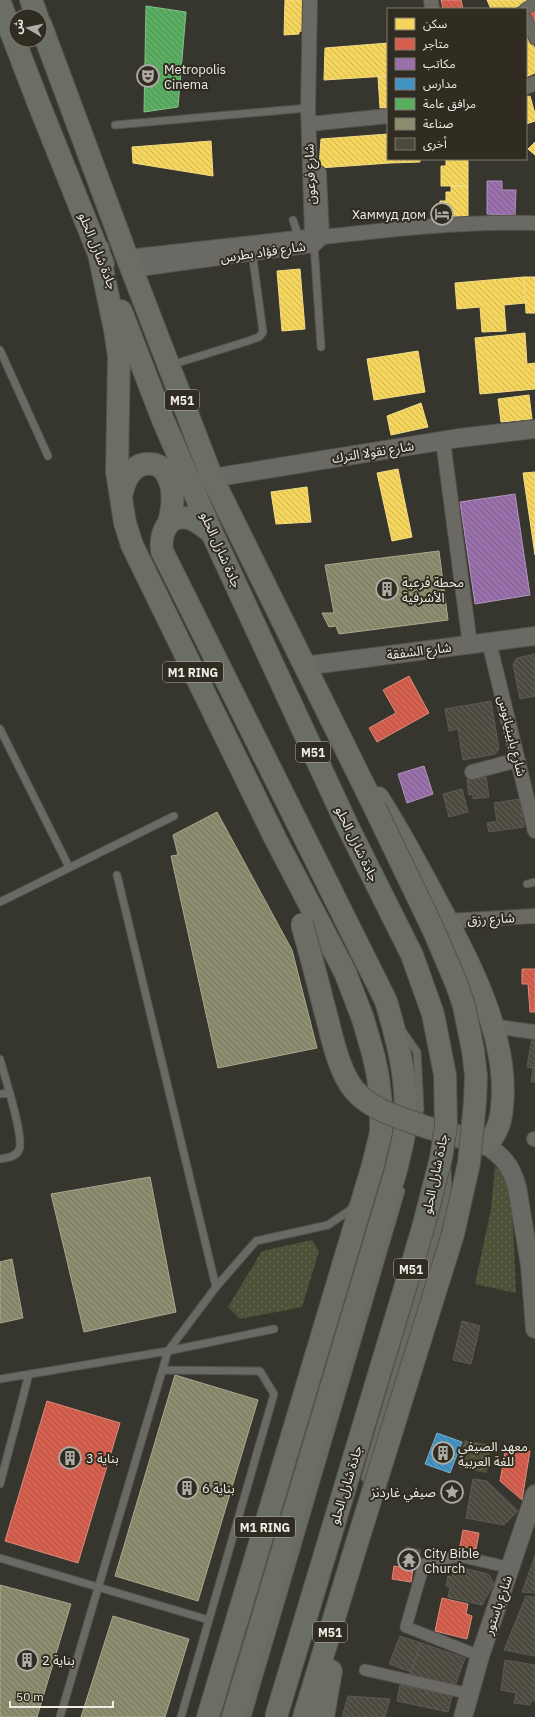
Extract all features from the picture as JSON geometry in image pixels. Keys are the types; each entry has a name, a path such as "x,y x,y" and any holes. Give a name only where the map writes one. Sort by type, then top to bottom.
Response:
{"highway":[{"name":"جادة شارل الحلو","path":"0,3 98,250 163,420 212,532 347,825 412,955 433,1014 445,1075 446,1125 441,1158 423,1228 276,1717"},
{"name":"جادة شارل الحلو","path":"48,45 129,264 212,478 434,931 457,985 464,1006 473,1050 476,1076 469,1163 453,1234 304,1717"},
{"name":"M1 RING","path":"98,250 119,356 117,472 128,531 139,562 276,840 345,972 364,1019 374,1057 382,1104 381,1132 373,1165 208,1717"},
{"path":"121,500 127,478 134,468 141,464 154,464 162,468 167,474 170,482 172,504 169,522 163,532 161,541 166,558 386,1001 398,1040 404,1073 406,1108 404,1135 394,1178 234,1717"},
{"path":"169,522 180,517 188,518 198,522 212,532"},
{"path":"276,840 302,924 336,1050 347,1080 360,1097 370,1104 419,1128 485,1144 490,1141 496,1131 501,1116 504,1093 501,1059 492,1026 471,970 447,921 396,826 353,765"},
{"path":"323,1717 356,1546"}],"street":[{"name":"شارع فرعون","path":"310,0 308,108 313,123"},
{"name":"شارع فرعون","path":"312,239 313,123 318,0"},
{"path":"527,21 535,39"},
{"path":"313,123 387,116"},
{"name":"شارع فؤاد بطرس","path":"129,264 421,225 504,222 535,223"},
{"name":"شارع نقولا الترك","path":"212,478 443,441 535,429"},
{"path":"443,441 470,644"},
{"name":"شارع الشفقة","path":"304,666 535,636"},
{"name":"شارع بابينيانوس","path":"489,642 535,827"},
{"path":"472,772 518,760"},
{"name":"شارع رزق","path":"447,921 535,916"},
{"path":"492,1026 535,1032"},
{"path":"485,1144 507,1162 518,1187 530,1265 535,1329"},
{"name":"شارع باستور","path":"464,1717 480,1656 511,1568 529,1531 535,1494"},
{"path":"480,1656 406,1627 424,1564 459,1556 511,1568"},
{"path":"364,1670 470,1694"}],"lane":[{"path":"115,125 308,108"},
{"path":"293,220 312,239"},
{"name":"شارع فرعون","path":"312,239 321,347"},
{"path":"168,365 248,342 259,337 263,332 252,248"},
{"path":"0,350 48,456"},
{"path":"0,729 69,867"},
{"path":"0,902 174,816"},
{"path":"117,875 216,1288"},
{"path":"527,884 535,882"},
{"path":"365,1478 417,1307 446,1200 448,1177 443,1150 436,1138 419,1128 420,1109 417,1052 390,1013"},
{"path":"0,1059 20,1142 19,1150 15,1155 0,1159"},
{"path":"0,1094 9,1093"},
{"path":"60,1717 168,1350 216,1288 256,1241 328,1225 350,1210 373,1165"},
{"path":"247,1717 396,1210 403,1181"},
{"path":"0,1379 168,1350 274,1329"},
{"path":"162,1370 260,1371 274,1394 181,1717"},
{"path":"0,1484 29,1374"},
{"path":"0,1558 209,1620"}],"green space":[{"path":"495,1167 507,1177 512,1202 516,1293 475,1284 491,1209"},
{"path":"312,1240 319,1251 302,1307 240,1319 228,1307 262,1251"},
{"path":"464,1440 491,1445 487,1473 459,1468"}],"building: سكن":[{"path":"285,0 308,0 307,32 299,31 299,34 284,35"},
{"path":"487,0 532,0 514,8 491,8"},
{"path":"527,32 535,49 535,73 527,77"},
{"path":"387,43 387,76 324,80 325,48"},
{"path":"387,76 387,108 380,108 378,77"},
{"path":"530,96 535,114 535,121 527,124 527,97"},
{"path":"387,134 387,160 390,160 390,163 319,168 321,139"},
{"path":"211,141 213,176 133,163 132,147"},
{"path":"535,142 535,155 528,149"},
{"path":"390,160 420,160 420,162 390,163"},
{"path":"446,160 468,160 468,186 441,186 441,166 446,166"},
{"path":"451,186 468,186 468,217 439,216 440,201 446,201 446,192 451,192"},
{"path":"300,269 305,329 282,331 277,271"},
{"path":"524,277 525,303 504,305 506,331 482,332 480,307 457,309 455,283"},
{"path":"524,277 535,277 535,313 526,313"},
{"path":"525,333 527,364 535,363 535,389 480,394 475,338"},
{"path":"418,351 425,392 374,400 367,359"},
{"path":"529,395 532,419 501,422 498,399"},
{"path":"421,403 428,427 391,435 387,416"},
{"path":"398,469 412,537 392,541 377,473"},
{"path":"535,472 535,555 523,473"},
{"path":"307,487 311,522 276,524 271,492"}],"building: متاجر":[{"path":"441,0 461,0 463,8 443,8"},
{"path":"535,10 535,29 528,14"},
{"path":"409,676 429,713 377,742 369,728 396,713 383,690"},
{"path":"522,969 535,969 535,1012 530,1012 528,984 522,984"},
{"name":"بناية 3","path":"47,1401 120,1423 78,1563 5,1541"},
{"path":"506,1447 530,1451 522,1500 500,1481"},
{"path":"463,1530 479,1533 476,1549 460,1546"},
{"path":"394,1566 413,1569 411,1582 392,1579"},
{"path":"442,1598 468,1604 466,1614 472,1616 467,1639 435,1631"}],"building: مكاتب":[{"path":"487,181 502,181 502,190 516,190 515,215 487,214"},
{"path":"515,494 530,595 475,604 460,502"},
{"path":"424,766 433,794 407,803 398,774"}],"building: مدارس":[{"name":"معهد الصيفي للغة العربية","path":"437,1433 462,1442 450,1473 425,1464"}],"building: مرافق عامة":[{"path":"146,6 186,12 178,107 144,112"}],"building: صناعة":[{"name":"محطة فرعية الأشرفية","path":"439,551 448,620 339,634 336,626 329,627 322,613 334,613 325,565"},
{"path":"217,812 292,950 317,1048 218,1068 171,856 178,855 173,835"},
{"path":"150,1177 176,1312 84,1332 51,1194"},
{"path":"12,1259 23,1318 0,1323 0,1262"},
{"name":"بناية 6","path":"175,1375 258,1400 198,1601 115,1576"},
{"name":"بناية 2","path":"0,1585 71,1604 37,1717 0,1717"},
{"path":"113,1616 189,1639 165,1717 81,1717"}],"building: أخرى":[{"path":"535,654 535,696 520,699 513,664 517,658"},
{"path":"491,701 499,749 495,754 463,760 458,729 449,731 445,709"},
{"path":"486,777 489,797 473,799 473,794 469,795 467,779"},
{"path":"462,789 468,812 449,817 443,794"},
{"path":"520,799 524,827 489,832 487,823 497,821 494,803"},
{"path":"532,1038 535,1038 535,1082 531,1082 533,1068 527,1067"},
{"path":"462,1321 480,1326 471,1364 453,1360"},
{"path":"473,1479 487,1481 518,1511 504,1525 466,1518"},
{"path":"406,1547 420,1550 418,1561 408,1559 404,1555"},
{"path":"535,1556 535,1593 522,1592"},
{"path":"454,1566 488,1574 494,1583 482,1605 448,1597 450,1587 446,1586 448,1576 452,1577"},
{"path":"526,1596 535,1597 535,1656 504,1650"},
{"path":"400,1636 421,1643 411,1672 389,1664"},
{"path":"421,1643 465,1658 455,1686 409,1676"},
{"path":"505,1660 535,1665 535,1701 531,1701 530,1705 514,1703 516,1693 501,1690"},
{"path":"400,1685 452,1696 448,1712 397,1701"},
{"path":"348,1696 390,1699 385,1717 342,1717"}],"place":[{"name":"Metropolis Cinema","path":"148,76"},
{"name":"Хаммуд дом","path":"442,214"},
{"name":"محطة فرعية الأشرفية","path":"387,589"},
{"name":"معهد الصيفي للغة العربية","path":"443,1453"},
{"name":"بناية 3","path":"70,1458"},
{"name":"بناية 6","path":"187,1488"},
{"name":"صيفي غاردنز","path":"452,1492"},
{"name":"City Bible Church","path":"409,1560"},
{"name":"بناية 2","path":"27,1660"}]}
